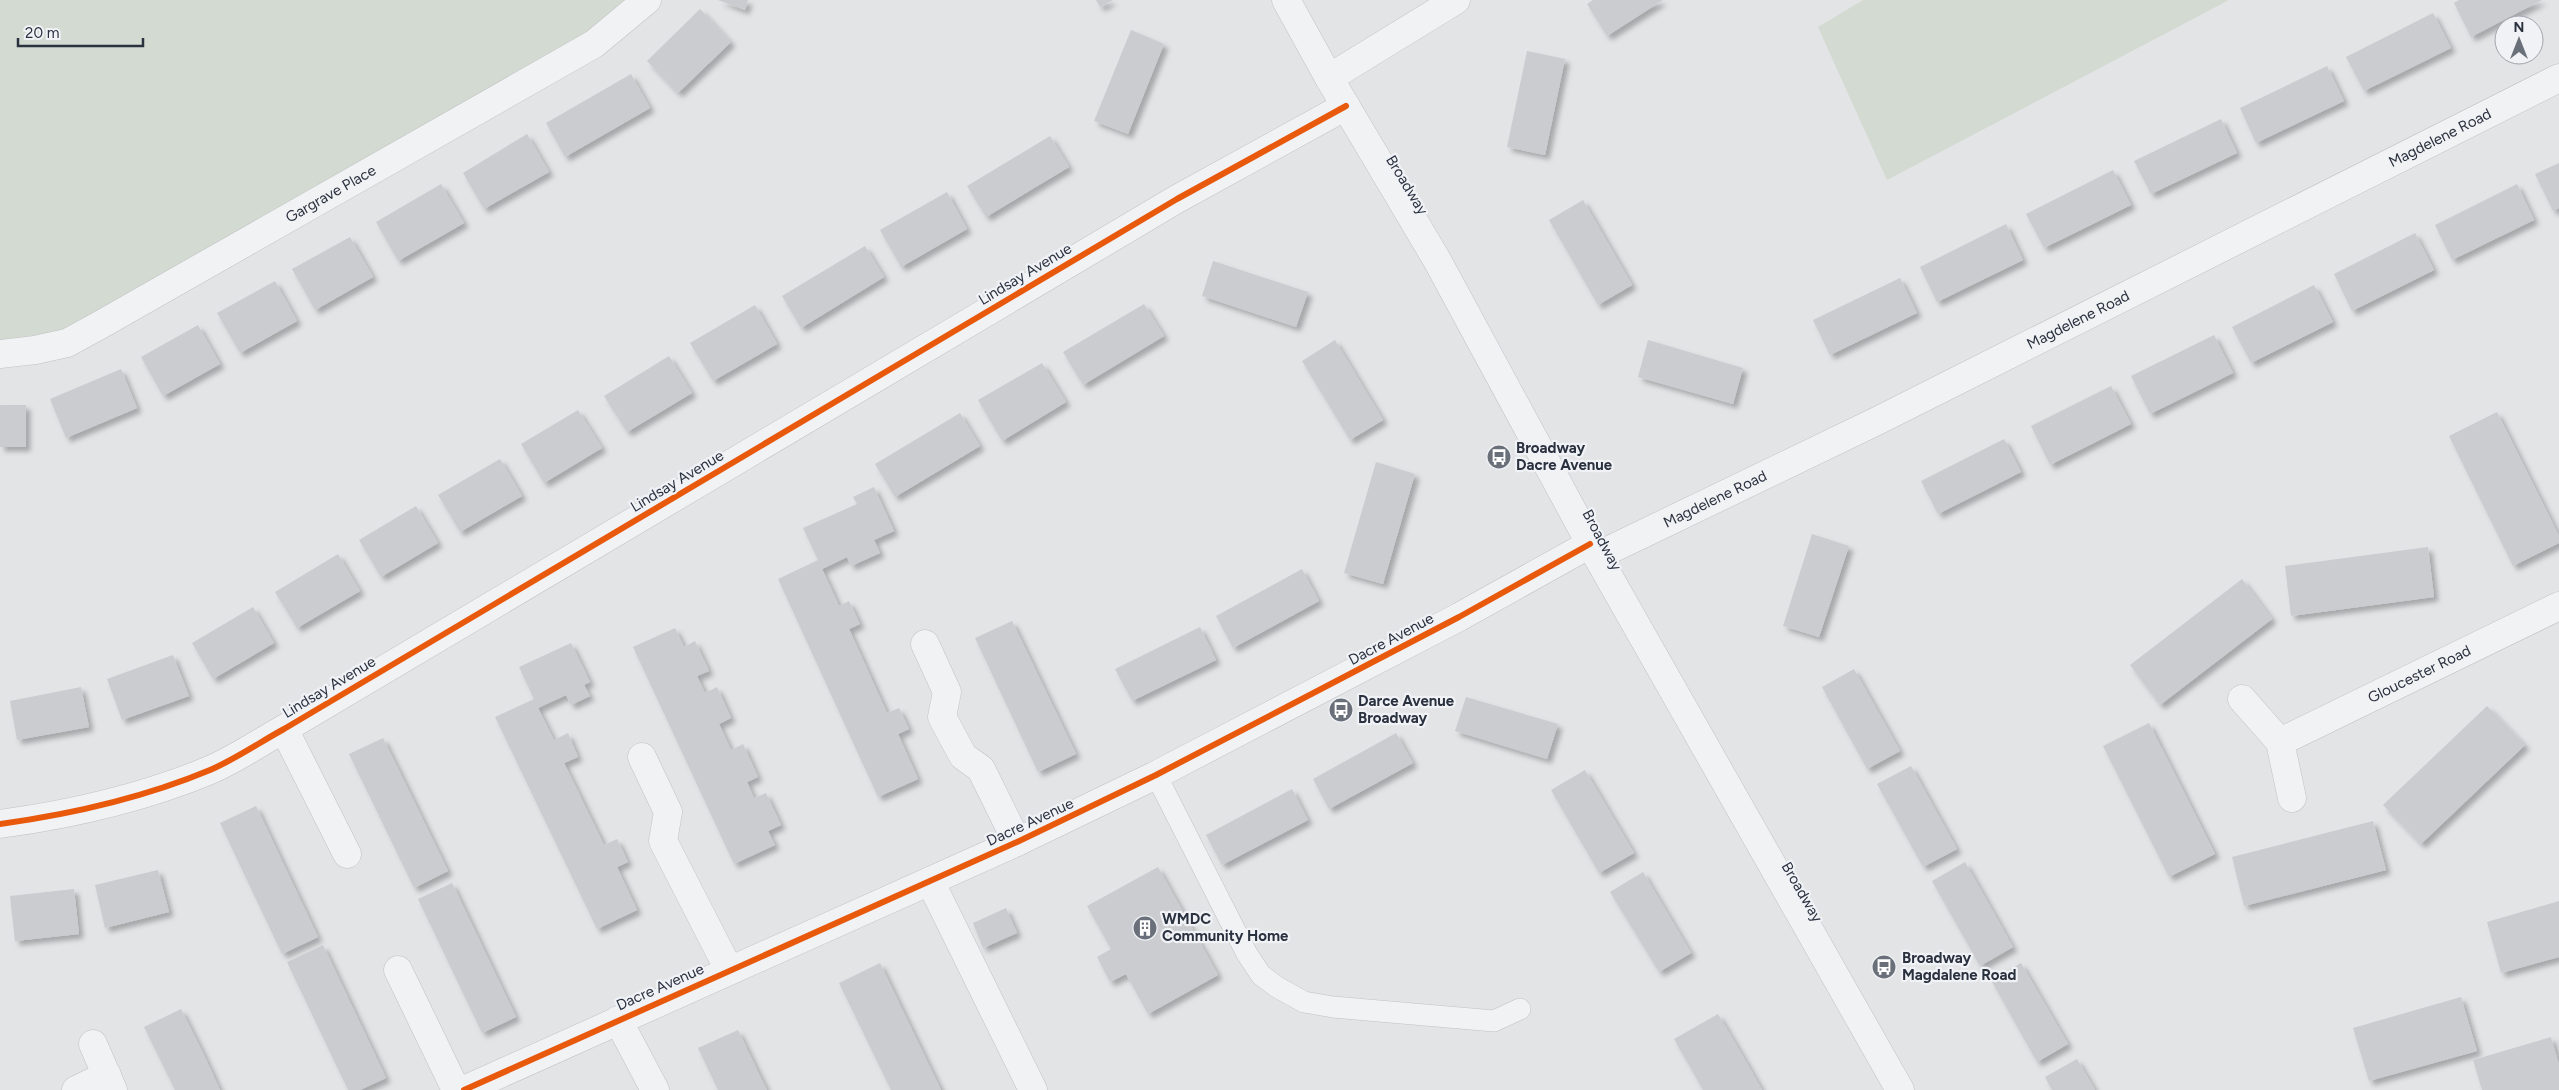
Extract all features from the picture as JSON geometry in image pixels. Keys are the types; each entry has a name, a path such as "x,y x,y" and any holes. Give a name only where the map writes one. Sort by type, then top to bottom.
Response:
{"street":[{"name":"Gargrave Place","path":"0,354 35,350 67,343 100,325 594,44 647,0"},
{"name":"Broadway","path":"1286,0 1329,78 1434,254 1594,550 1900,1090"},
{"path":"1329,78 1456,0"},
{"name":"Magdelene Road","path":"1594,550 1877,421 2559,78"},
{"name":"Lindsay Avenue","path":"0,824 60,816 134,798 212,769 284,729 1177,199 1346,106"},
{"name":"Dacre Avenue","path":"464,1090 1016,842 1156,775 1459,617 1594,550"},
{"name":"Gloucester Road","path":"2280,742 2559,606"},
{"name":"Dacre Avenue","path":"925,644 947,692 942,717 963,756 981,769 1016,842"},
{"path":"2242,699 2280,742 2292,798"},
{"name":"Lindsay Avenue","path":"284,729 347,854"},
{"name":"Dacre Avenue","path":"642,757 668,812 663,841 728,970"},
{"path":"930,881 1034,1090"},
{"path":"398,970 456,1090"},
{"name":"Dacre Avenue","path":"618,1020 654,1090"},
{"path":"76,1090 110,1082 93,1044"}],"lane":[{"path":"1156,775 1247,954 1261,975 1277,987 1304,1002 1333,1007 1494,1021 1520,1009"}],"shaded area":[{"path":"0,0 647,0 100,325 0,354"},
{"path":"1863,0 2229,0 1887,180 1818,27"}],"building":[{"path":"718,0 748,0 745,10"},
{"path":"1096,0 1113,0 1100,7"},
{"path":"1593,0 1663,0 1607,36 1587,4"},
{"path":"2459,0 2542,0 2513,15 2494,15 2494,25 2471,37 2454,3"},
{"path":"700,9 731,42 678,93 647,61"},
{"path":"2433,13 2451,48 2364,91 2346,57"},
{"path":"1131,30 1164,44 1128,134 1094,121"},
{"path":"1527,51 1565,59 1545,155 1507,147"},
{"path":"2327,66 2344,101 2256,143 2240,108"},
{"path":"631,74 650,108 565,157 546,123"},
{"path":"2221,119 2237,153 2151,194 2134,161"},
{"path":"527,134 549,172 484,209 463,173"},
{"path":"1050,136 1069,167 986,217 967,186"},
{"path":"2559,163 2559,208 2553,211 2535,174"},
{"path":"2113,170 2131,205 2044,248 2026,214"},
{"path":"441,184 464,223 398,261 376,222"},
{"path":"2517,184 2534,220 2452,260 2435,225"},
{"path":"947,192 967,229 901,267 880,230"},
{"path":"1583,200 1632,285 1598,305 1549,220"},
{"path":"2006,224 2023,260 1937,302 1920,267"},
{"path":"2415,233 2434,270 2352,311 2334,274"},
{"path":"350,237 373,277 315,310 292,269"},
{"path":"865,246 884,277 801,328 782,296"},
{"path":"1213,261 1308,292 1296,327 1202,296"},
{"path":"1900,278 1917,313 1830,355 1813,320"},
{"path":"275,281 297,321 240,353 217,313"},
{"path":"2314,285 2333,322 2251,363 2232,327"},
{"path":"1144,304 1164,336 1083,385 1063,352"},
{"path":"755,305 777,344 713,381 690,343"},
{"path":"198,325 220,364 163,396 141,357"},
{"path":"2214,335 2233,373 2150,414 2131,376"},
{"path":"1335,340 1383,420 1350,440 1302,361"},
{"path":"1648,340 1743,368 1733,404 1638,377"},
{"path":"669,356 692,393 627,432 604,396"},
{"path":"1042,363 1066,402 1002,441 978,400"},
{"path":"121,369 137,408 66,438 50,399"},
{"path":"2111,386 2131,424 2050,465 2031,426"},
{"path":"0,405 26,405 26,447 0,447"},
{"path":"578,410 602,448 544,483 521,444"},
{"path":"2497,412 2559,536 2559,543 2513,566 2449,436"},
{"path":"960,413 980,446 895,497 875,464"},
{"path":"2004,439 2021,472 1938,514 1921,481"},
{"path":"500,459 522,496 460,532 438,495"},
{"path":"1376,462 1415,474 1383,584 1344,573"},
{"path":"874,487 894,531 874,540 880,553 851,566 847,557 822,569 839,606 849,601 860,624 849,629 887,713 899,708 909,729 898,734 918,779 878,797 778,579 818,560 803,528 857,504 853,497"},
{"path":"416,506 438,543 381,577 359,540"},
{"path":"1812,534 1849,546 1819,637 1783,626"},
{"path":"2428,547 2434,597 2291,616 2285,566"},
{"path":"338,554 360,591 297,628 275,592"},
{"path":"1302,569 1319,601 1233,648 1216,616"},
{"path":"2242,579 2272,619 2160,705 2130,665"},
{"path":"253,607 274,643 213,679 192,643"},
{"path":"1012,621 1076,754 1038,772 975,638"},
{"path":"1200,627 1216,660 1132,701 1115,669"},
{"path":"675,628 684,647 695,641 709,671 697,676 705,693 717,687 731,718 719,724 731,750 743,744 758,777 747,782 754,798 766,793 781,825 768,831 775,845 734,864 633,647"},
{"path":"571,643 590,682 584,685 590,696 571,705 566,695 538,708 554,740 568,733 578,757 564,763 604,845 617,839 628,862 617,867 637,910 597,929 495,717 534,699 519,667"},
{"path":"173,655 189,696 122,720 107,679"},
{"path":"1854,669 1900,751 1867,769 1822,687"},
{"path":"81,687 89,727 17,740 10,701"},
{"path":"1466,697 1558,724 1547,759 1455,731"},
{"path":"2487,706 2525,745 2421,844 2383,805"},
{"path":"2149,723 2215,854 2169,877 2103,746"},
{"path":"1396,733 1413,763 1329,809 1313,779"},
{"path":"383,738 448,871 414,888 349,754"},
{"path":"1911,766 1957,849 1923,867 1877,784"},
{"path":"1585,770 1634,853 1599,873 1551,790"},
{"path":"1292,789 1308,820 1222,865 1206,835"},
{"path":"256,806 318,937 282,954 220,823"},
{"path":"2373,821 2386,870 2244,906 2232,857"},
{"path":"1965,862 2013,947 1980,966 1932,881"},
{"name":"WMDC Community Home","path":"1158,867 1218,975 1148,1014 1126,974 1110,982 1097,957 1111,949 1087,906"},
{"path":"158,870 169,912 105,928 95,885"},
{"path":"1643,872 1691,953 1659,972 1610,892"},
{"path":"452,883 516,1017 482,1033 418,899"},
{"path":"74,889 79,934 15,941 10,896"},
{"path":"2559,901 2559,957 2501,973 2487,922"},
{"path":"1006,908 1017,933 983,948 973,923"},
{"path":"323,945 386,1078 360,1090 348,1090 287,962"},
{"path":"880,963 941,1090 891,1090 839,983"},
{"path":"2021,963 2068,1044 2037,1062 1991,980"},
{"path":"2461,997 2477,1051 2369,1081 2353,1028"},
{"path":"181,1009 220,1090 175,1090 144,1027"},
{"path":"1718,1014 1762,1090 1703,1090 1674,1039"},
{"path":"738,1030 767,1090 718,1090 698,1048"},
{"path":"2551,1037 2559,1065 2559,1090 2482,1090 2473,1060"},
{"path":"2077,1059 2095,1090 2052,1090 2045,1077"}],"cycle path":[{"path":"0,824 81,810 133,797 185,780 229,761 1177,199 1346,106"},
{"path":"464,1090 1017,842 1156,775 1459,617 1590,544"}],"place":[{"name":"Broadway Dacre Avenue","path":"1499,457"},
{"name":"Darce Avenue Broadway","path":"1341,710"},
{"name":"WMDC Community Home","path":"1145,928"},
{"name":"Broadway Magdalene Road","path":"1884,967"}]}
